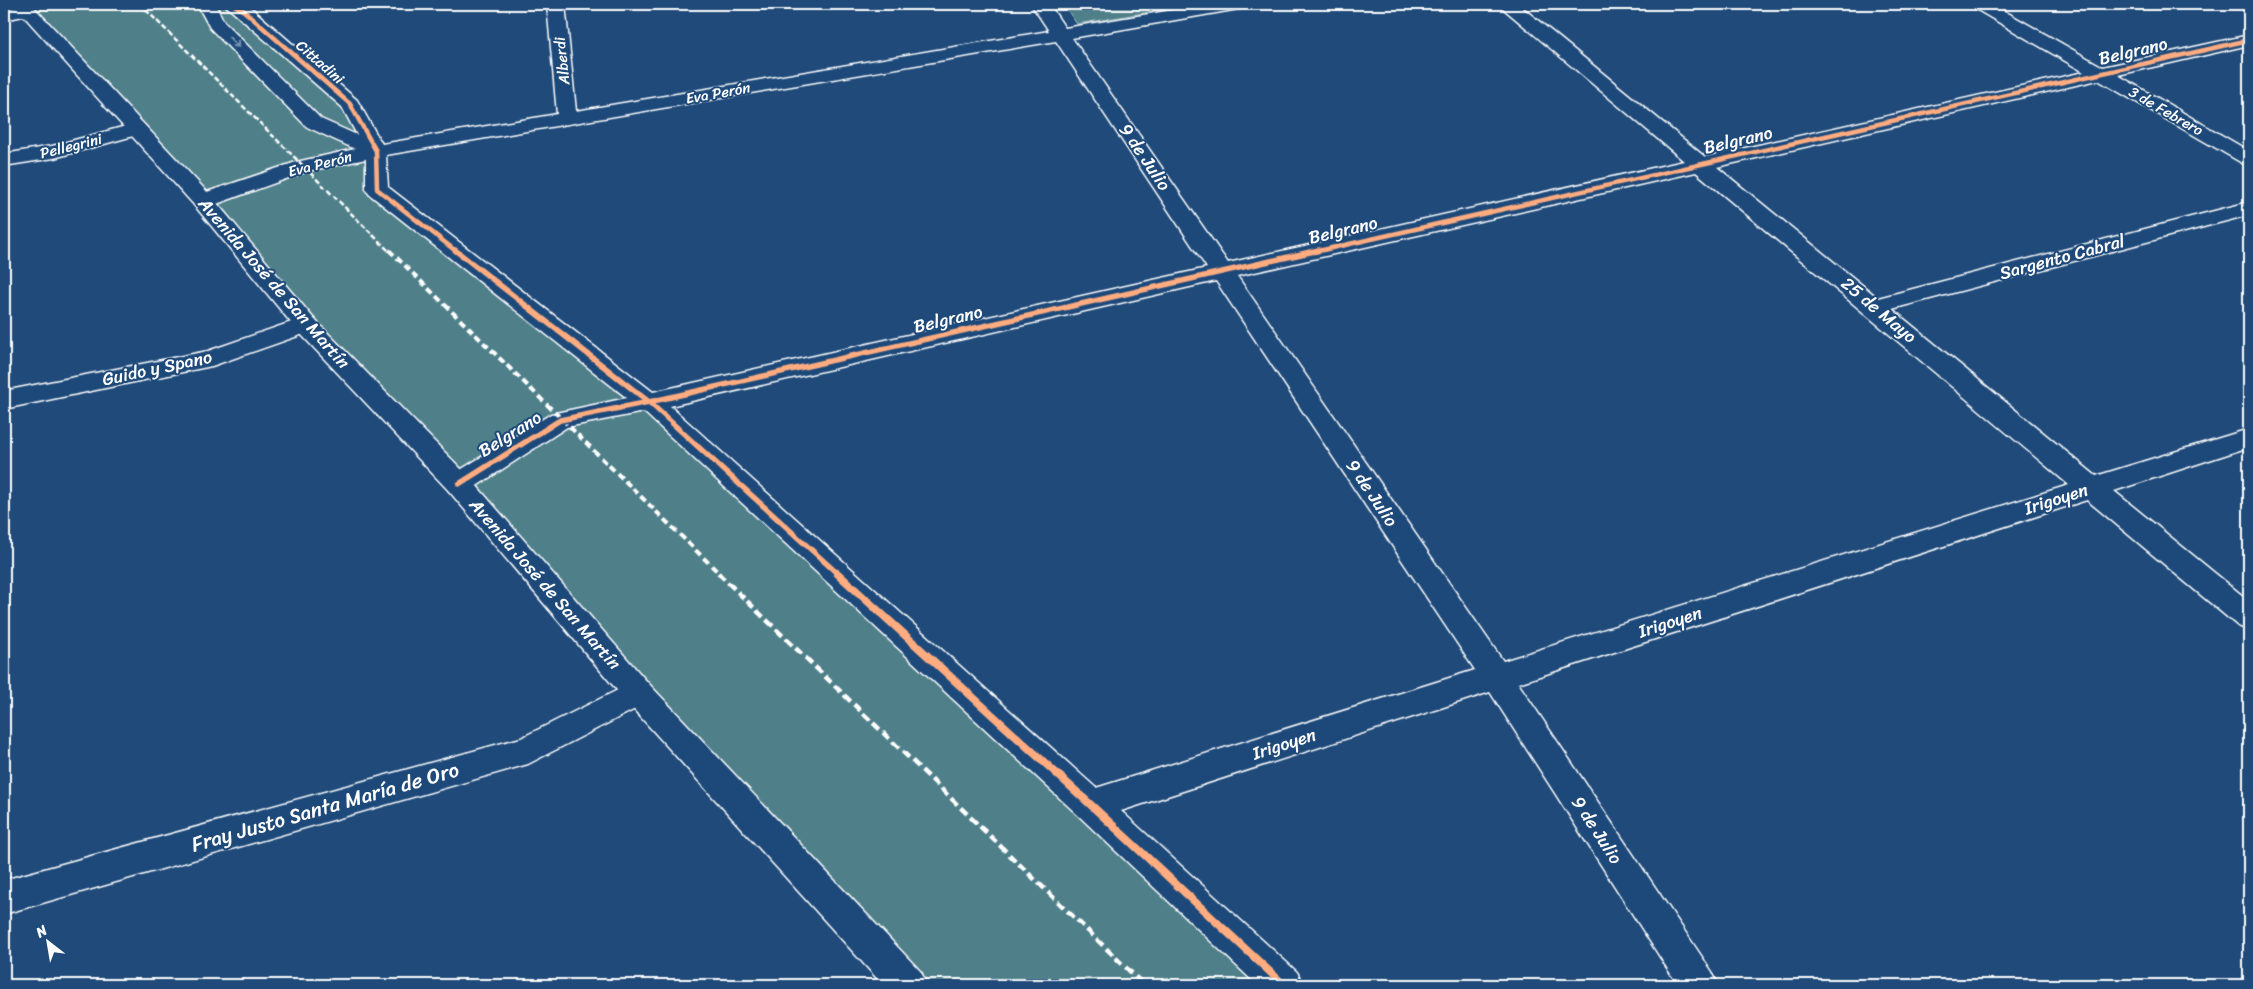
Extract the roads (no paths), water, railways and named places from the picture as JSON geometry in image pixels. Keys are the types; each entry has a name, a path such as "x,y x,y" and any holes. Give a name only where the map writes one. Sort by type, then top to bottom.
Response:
{"street":[{"path":"206,4 216,24 314,123 376,151 377,189 649,402 1091,805 1284,985"},
{"name":"Cittadini","path":"233,4 244,11 350,104 376,151"},
{"name":"Alberdi","path":"556,4 567,119"},
{"name":"9 de Julio","path":"1040,4 1497,677 1699,985"},
{"name":"Eva Perón","path":"202,201 303,166 376,151 1239,4"},
{"name":"25 de Mayo","path":"1508,4 1875,306 2249,618"},
{"name":"3 de Febrero","path":"1980,4 2249,159"},
{"name":"Avenida José de San Martín","path":"18,10 137,129 202,201 306,325 459,484 638,693 908,985"},
{"name":"Belgrano","path":"459,484 560,420 649,402 2249,40"},
{"name":"Pellegrini","path":"4,160 54,152 137,129"},
{"name":"Sargento Cabral","path":"1875,306 2249,208"},
{"name":"Guido y Spano","path":"4,400 212,358 306,325"},
{"name":"Irigoyen","path":"1091,805 2249,438"},
{"name":"Fray Justo Santa María de Oro","path":"4,897 528,750 638,693"}],"railway":[{"path":"140,4 390,252"},
{"path":"389,250 720,574"},
{"path":"718,573 1144,985"}]}
